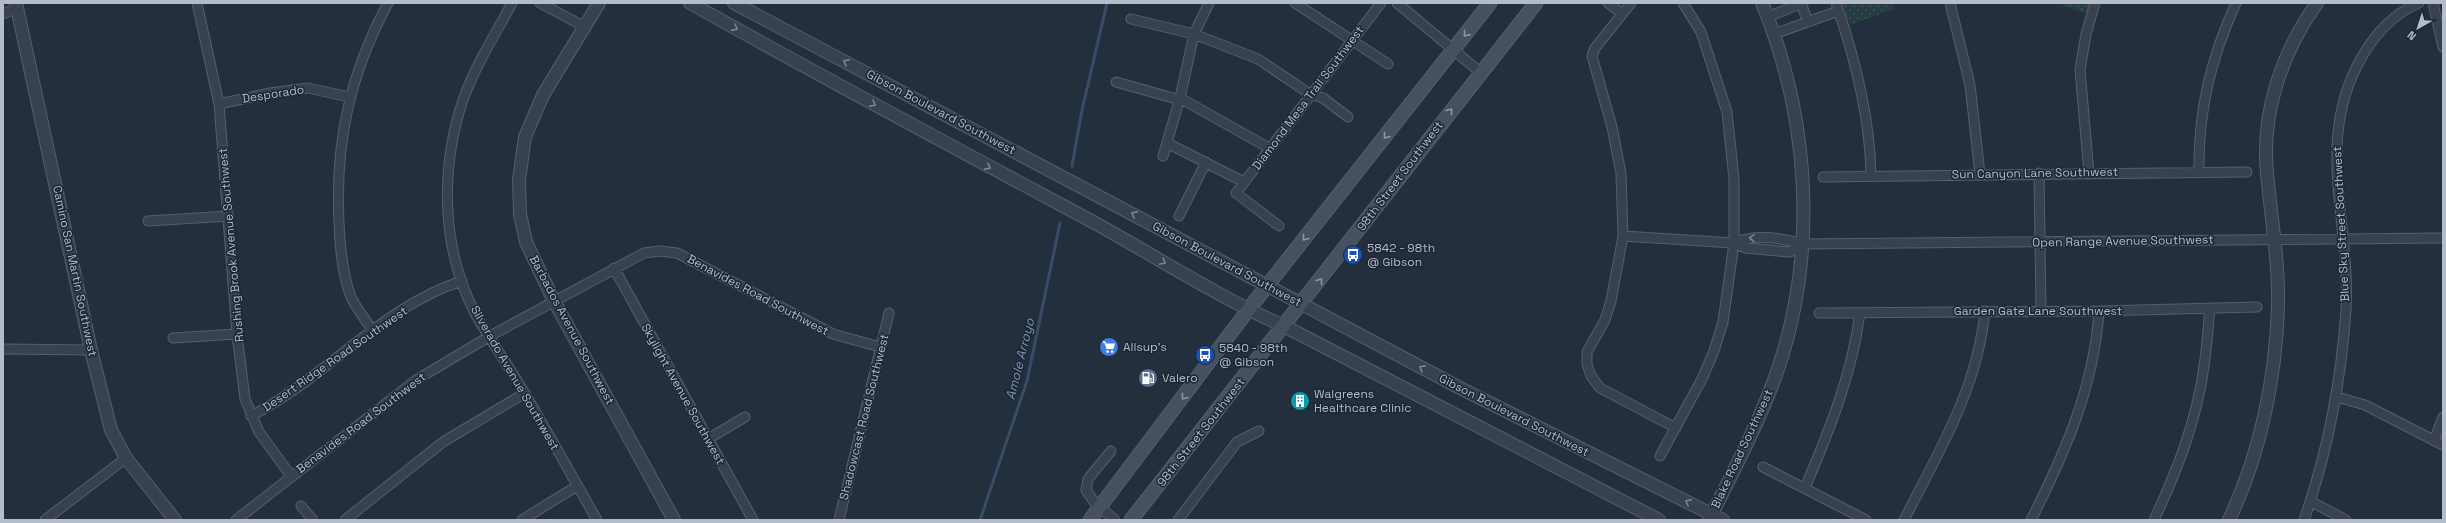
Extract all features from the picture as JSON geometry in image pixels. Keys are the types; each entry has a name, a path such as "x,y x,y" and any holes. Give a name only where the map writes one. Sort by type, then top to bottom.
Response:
{"main road":[{"path":"1090,520 1248,310 1490,3"},
{"name":"98th Street Southwest","path":"1131,520 1302,305 1480,72 1536,3"}],"street":[{"name":"Rushing Brook Avenue Southwest","path":"197,3 219,104 229,216 237,334 245,399 260,432 291,476"},
{"path":"372,330 351,298 342,266 337,185 340,144 349,97 373,31 388,3"},
{"name":"Silverado Avenue Southwest","path":"512,3 472,79 463,101 450,153 447,180 449,228 453,253 475,314 525,393 597,520"},
{"path":"540,3 585,27"},
{"name":"Barbados Avenue Southwest","path":"599,3 542,95 525,137 518,180 520,214 526,242 554,301 674,520"},
{"name":"Gibson Boulevard Southwest","path":"690,3 970,158 1110,231 1248,310 1284,326 1658,520"},
{"name":"Gibson Boulevard Southwest","path":"734,3 1462,389 1710,517 1723,520"},
{"path":"1163,156 1180,99 1194,34 1209,3"},
{"path":"1295,3 1388,64"},
{"name":"Diamond Mesa Trail Southwest","path":"1279,226 1236,193 1380,3"},
{"path":"1397,3 1480,72"},
{"path":"1608,3 1622,13"},
{"path":"1660,456 1702,379 1723,322 1734,243 1734,179 1727,112 1701,32 1683,3"},
{"name":"Blake Road Southwest","path":"1710,517 1763,410 1778,370 1794,306 1803,244 1800,150 1792,102 1774,34 1762,3"},
{"path":"1768,17 1801,3 1808,22"},
{"path":"1950,3 1970,85 1980,174"},
{"path":"2089,173 2080,70 2086,34 2095,3"},
{"path":"2199,172 2199,126 2208,79 2219,42 2236,3"},
{"path":"2229,520 2251,463 2270,382 2277,320 2275,239 2267,173 2266,142 2270,109 2276,83 2286,58 2317,3"},
{"name":"Blue Sky Street Southwest","path":"2304,520 2328,440 2337,397 2346,308 2344,238 2336,168 2337,128 2347,88 2369,45 2389,22 2407,8 2419,3"},
{"path":"2433,3 2443,46"},
{"path":"1628,4 1594,48 1592,56 1612,127 1621,173 1623,236 1612,301 1605,320 1587,352 1589,370 1600,388 1676,428"},
{"path":"3,14 16,6"},
{"name":"Camino San Martin Southwest","path":"16,6 58,189 91,350 111,430 126,458 175,520"},
{"path":"1774,34 1808,22 1837,7 1855,67 1864,110 1871,175"},
{"path":"1131,19 1194,34 1258,59 1310,94 1323,98 1348,117"},
{"path":"1116,82 1180,99 1269,148"},
{"name":"Desporado","path":"219,104 270,93 308,88 349,97"},
{"path":"1167,143 1244,182"},
{"path":"1179,216 1206,162"},
{"name":"Sun Canyon Lane Southwest","path":"1823,177 2039,173 2248,172"},
{"path":"2039,173 2041,311"},
{"path":"148,221 229,216"},
{"path":"1623,236 1734,243 1745,248 1790,252 1803,244"},
{"path":"1734,243 1744,238 1789,240 1803,244"},
{"name":"Open Range Avenue Southwest","path":"1803,244 2039,243 2344,238 2443,238"},
{"path":"1770,250 1771,239"},
{"name":"Benavides Road Southwest","path":"236,520 416,380 490,336 644,252 660,251 677,253 834,334 880,346"},
{"name":"Skylight Avenue Southwest","path":"614,268 752,520"},
{"name":"Desert Ridge Road Southwest","path":"252,416 272,406 372,330 434,291 462,281"},
{"name":"Garden Gate Lane Southwest","path":"1819,313 2099,311 2257,307"},
{"path":"2154,520 2176,470 2194,413 2204,367 2210,308"},
{"path":"1904,520 1968,391 1980,350 1985,311"},
{"path":"2031,520 2065,451 2079,415 2089,380 2099,311"},
{"name":"Shadowcast Road Southwest","path":"839,520 889,313"},
{"path":"1805,488 1838,407 1854,355 1860,313"},
{"path":"174,338 237,334"},
{"path":"3,349 91,350"},
{"path":"344,520 443,442 525,393"},
{"path":"2337,397 2365,406 2443,445"},
{"path":"708,438 745,417"},
{"path":"2434,441 2443,417"},
{"path":"1178,520 1238,442 1259,431"},
{"path":"1111,451 1086,484 1088,495 1115,520"},
{"path":"45,520 126,458"},
{"path":"1762,467 1866,520"},
{"path":"522,520 577,486"},
{"path":"2310,501 2346,520"},
{"path":"301,506 313,520"}],"green space":[{"path":"1841,3 1892,3 1894,9 1850,25"},
{"path":"2056,3 2091,3 2088,14"}],"waterway":[{"name":"Amole Arroyo","path":"1072,166 1082,110 1107,3"},
{"name":"Amole Arroyo","path":"980,520 1027,381 1060,223"}],"place":[{"name":"5842 - 98th @ Gibson","path":"1353,255"},
{"name":"Allsup's","path":"1109,347"},
{"name":"5840 - 98th @ Gibson","path":"1205,355"},
{"name":"Valero","path":"1148,378"},
{"name":"Walgreens Healthcare Clinic","path":"1300,401"}]}
